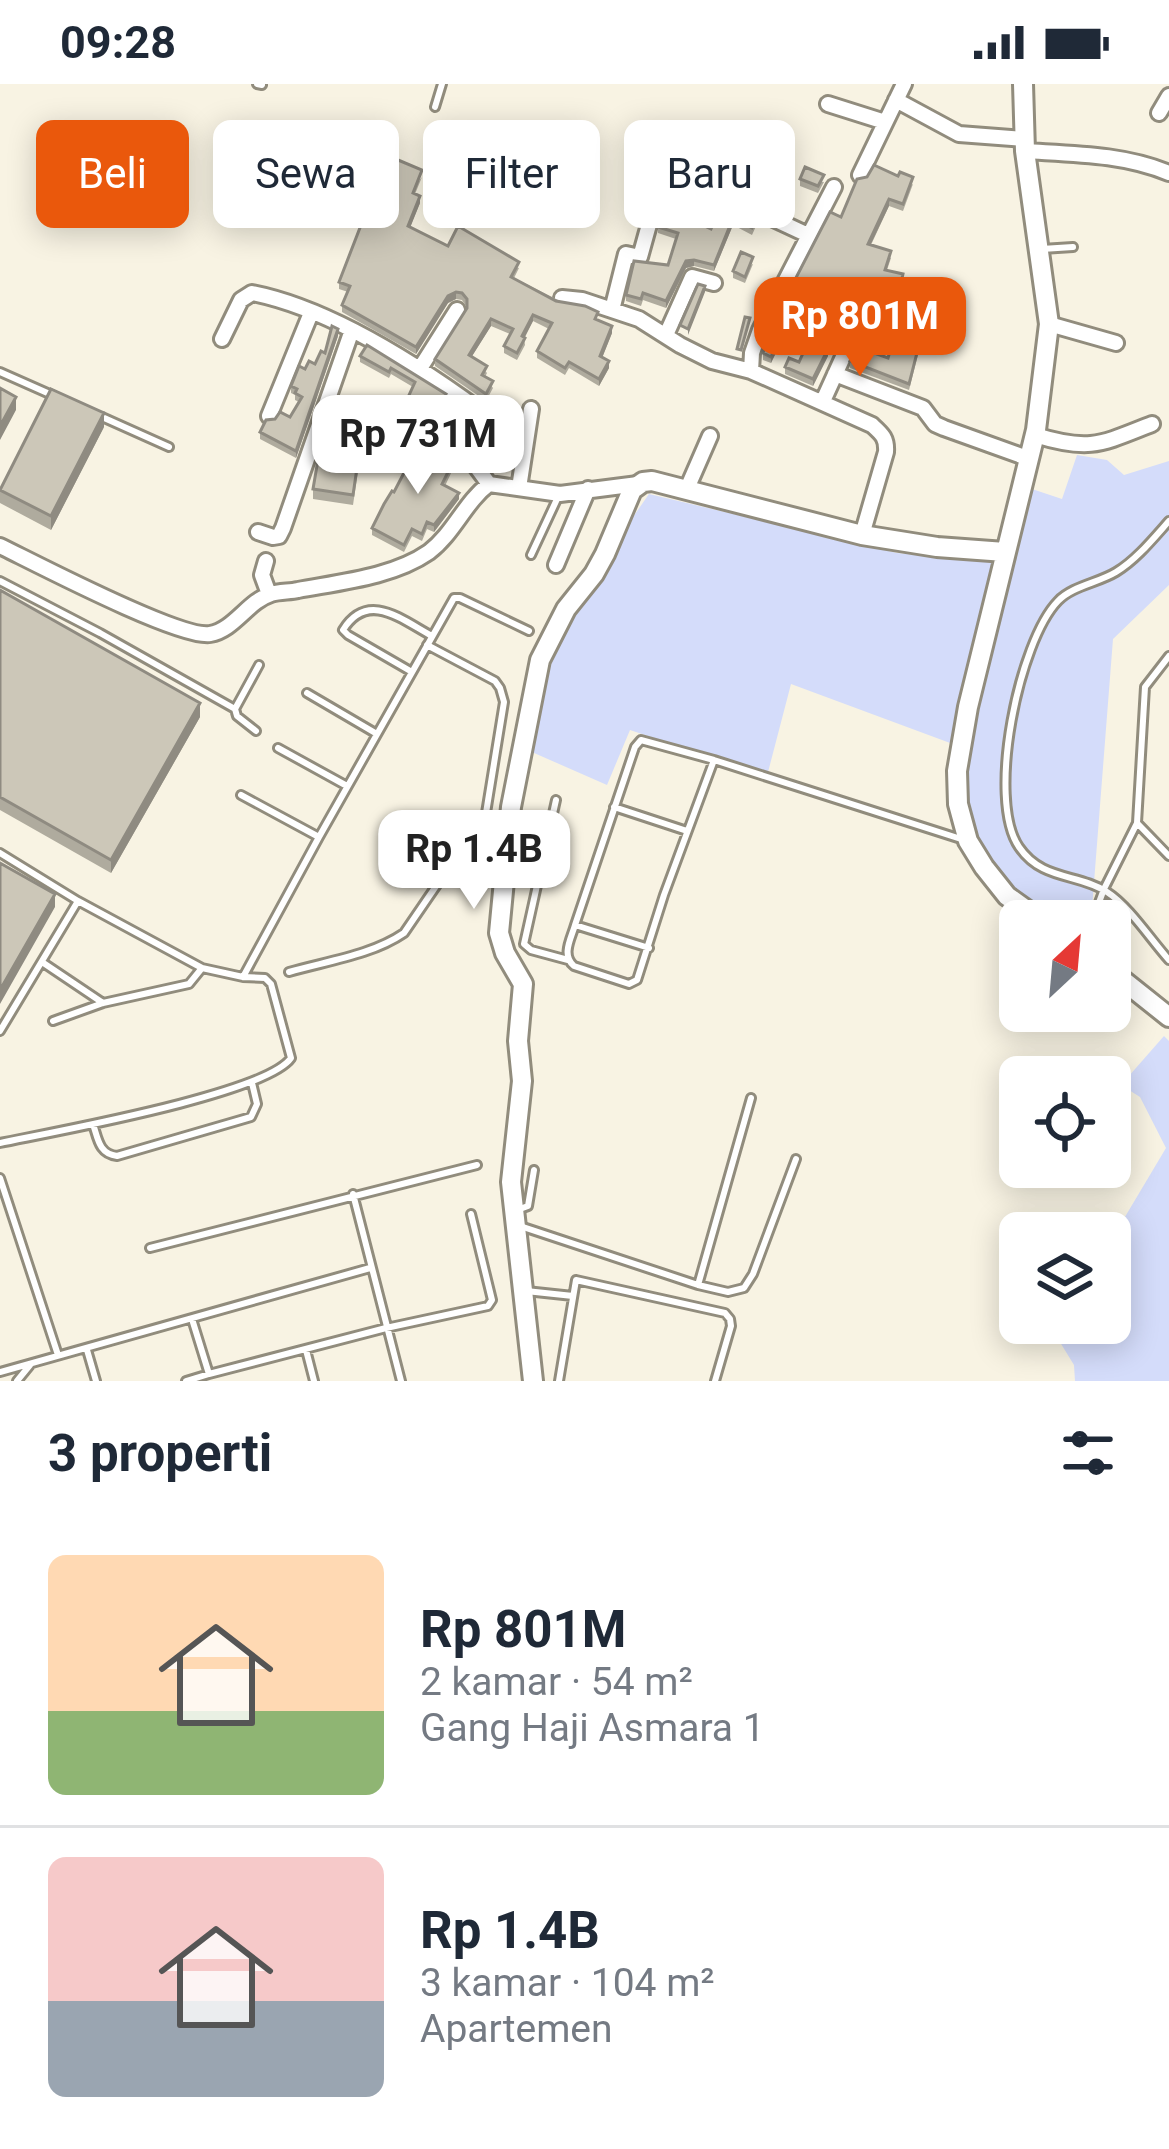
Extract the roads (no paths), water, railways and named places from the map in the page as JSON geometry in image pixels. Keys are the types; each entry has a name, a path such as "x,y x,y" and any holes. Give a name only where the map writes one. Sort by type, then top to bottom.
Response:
{"street":[{"path":"860,175 904,84"},
{"path":"1013,900 968,841 958,804 957,771 968,707 1035,435 1049,324 1025,145 1023,84"},
{"path":"1160,112 1169,95"},
{"path":"896,100 959,134 1142,163 1169,173"},
{"path":"828,104 886,122"},
{"path":"751,371 760,330 834,187"},
{"path":"612,310 626,254 640,257 648,228"},
{"path":"793,228 808,235"},
{"path":"666,335 692,278 714,283"},
{"path":"222,339 241,300 257,293 352,330 482,412 472,463"},
{"path":"562,298 639,319 712,361 751,371 872,425 886,442 862,535"},
{"path":"419,370 457,310"},
{"path":"269,416 310,313"},
{"path":"1049,324 1116,343"},
{"path":"258,532 279,536 284,528 352,330"},
{"path":"823,401 857,331 901,338"},
{"path":"835,374 923,408 938,426 1030,459"},
{"path":"519,488 531,409"},
{"path":"1035,435 1092,446 1152,424"},
{"path":"686,490 710,436"},
{"path":"424,440 472,463 489,484 560,494 652,481 862,535 1005,552"},
{"path":"0,546 122,605 182,629 209,634 269,594 401,567 425,555 444,540 489,484"},
{"path":"533,1381 511,1182 522,1081 518,1041 523,984 499,932 511,807 540,660 566,609 594,574 627,498 638,484"},
{"path":"556,565 588,489"},
{"path":"266,561 262,575 269,594"},
{"path":"1131,987 1169,1017"}],"lane":[{"path":"435,107 442,84"},
{"path":"1039,250 1073,247"},
{"path":"0,372 63,400"},
{"path":"85,410 169,447"},
{"path":"531,555 560,494"},
{"path":"1169,521 1117,572 1060,598 1050,611 1022,674 1004,799 1020,850 1046,871 1093,883 1115,897 1169,960"},
{"path":"0,581 235,709 256,731"},
{"path":"243,977 454,598 529,631"},
{"path":"412,672 343,630 352,616 383,610 433,636"},
{"path":"290,972 369,949 404,933 486,813 504,702 500,688 428,645"},
{"path":"1100,900 1137,823 1145,686 1169,656"},
{"path":"235,709 259,665"},
{"path":"307,693 377,734"},
{"path":"714,760 639,977 628,984 574,966 566,954 574,926 634,747 641,740 714,760 968,841"},
{"path":"278,748 347,786"},
{"path":"241,795 319,837"},
{"path":"556,800 524,944 568,960"},
{"path":"614,807 687,831"},
{"path":"1137,823 1169,856"},
{"path":"0,853 202,968 265,978 271,983 291,1058 280,1070 252,1083 93,1124 0,1142"},
{"path":"0,1031 78,901"},
{"path":"574,926 649,948"},
{"path":"42,962 103,1003"},
{"path":"52,1021 103,1003 189,984 202,968"},
{"path":"93,1124 101,1150 117,1156 251,1117 257,1104 252,1083"},
{"path":"698,1285 752,1098"},
{"path":"514,1218 728,1292 747,1286 796,1160"},
{"path":"150,1248 477,1165"},
{"path":"514,1218 528,1207 534,1170"},
{"path":"0,1178 58,1355"},
{"path":"353,1194 401,1381"},
{"path":"186,1381 492,1304 470,1214"},
{"path":"0,1372 370,1268"},
{"path":"559,1381 576,1280 724,1313 731,1326 716,1381"},
{"path":"523,1291 573,1297"},
{"path":"192,1318 208,1374"},
{"path":"87,1349 96,1381"},
{"path":"306,1350 314,1381"},
{"path":"17,1381 31,1363"}]}
